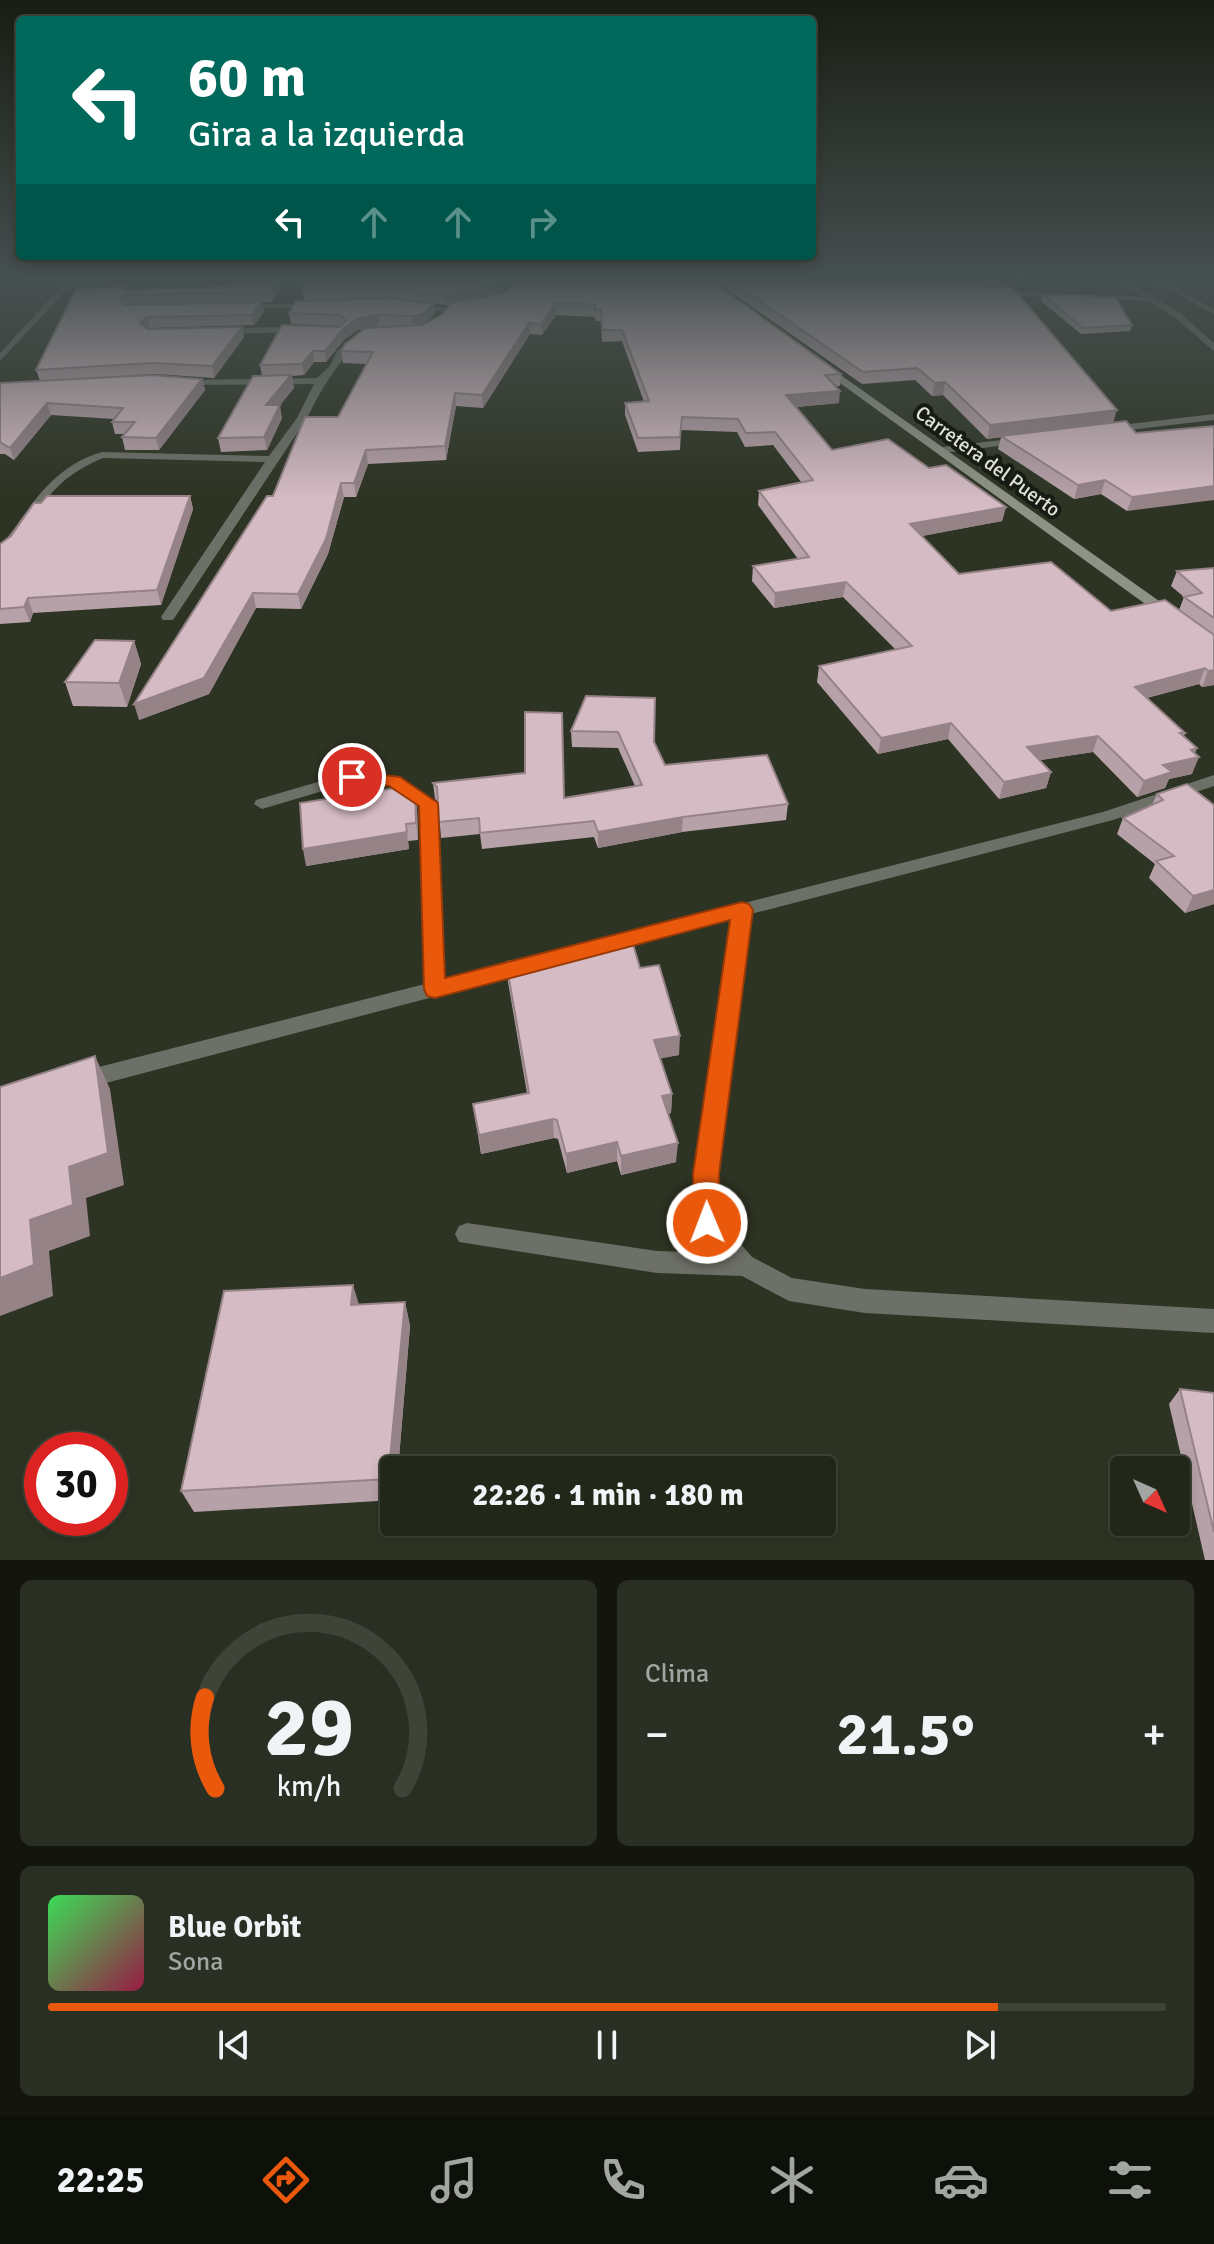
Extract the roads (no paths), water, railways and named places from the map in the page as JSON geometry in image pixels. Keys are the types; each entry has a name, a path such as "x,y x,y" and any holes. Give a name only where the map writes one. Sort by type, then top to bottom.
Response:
{"main road":[{"name":"Carretera del Puerto","path":"815,361 1175,619"}],"street":[{"path":"168,617 302,418 320,381 334,367 341,352"},
{"path":"171,381 202,384 320,381"},
{"path":"1102,430 1214,417"},
{"path":"943,450 1030,439"},
{"path":"0,555 42,493 67,470 102,455 272,459"},
{"path":"262,804 352,777 394,781 428,803 435,989"},
{"path":"60,1086 1107,816 1214,780"},
{"path":"742,910 706,1174 707,1223 744,1265 789,1289 865,1301 1214,1321"},
{"path":"467,1234 657,1262 744,1265"}]}
